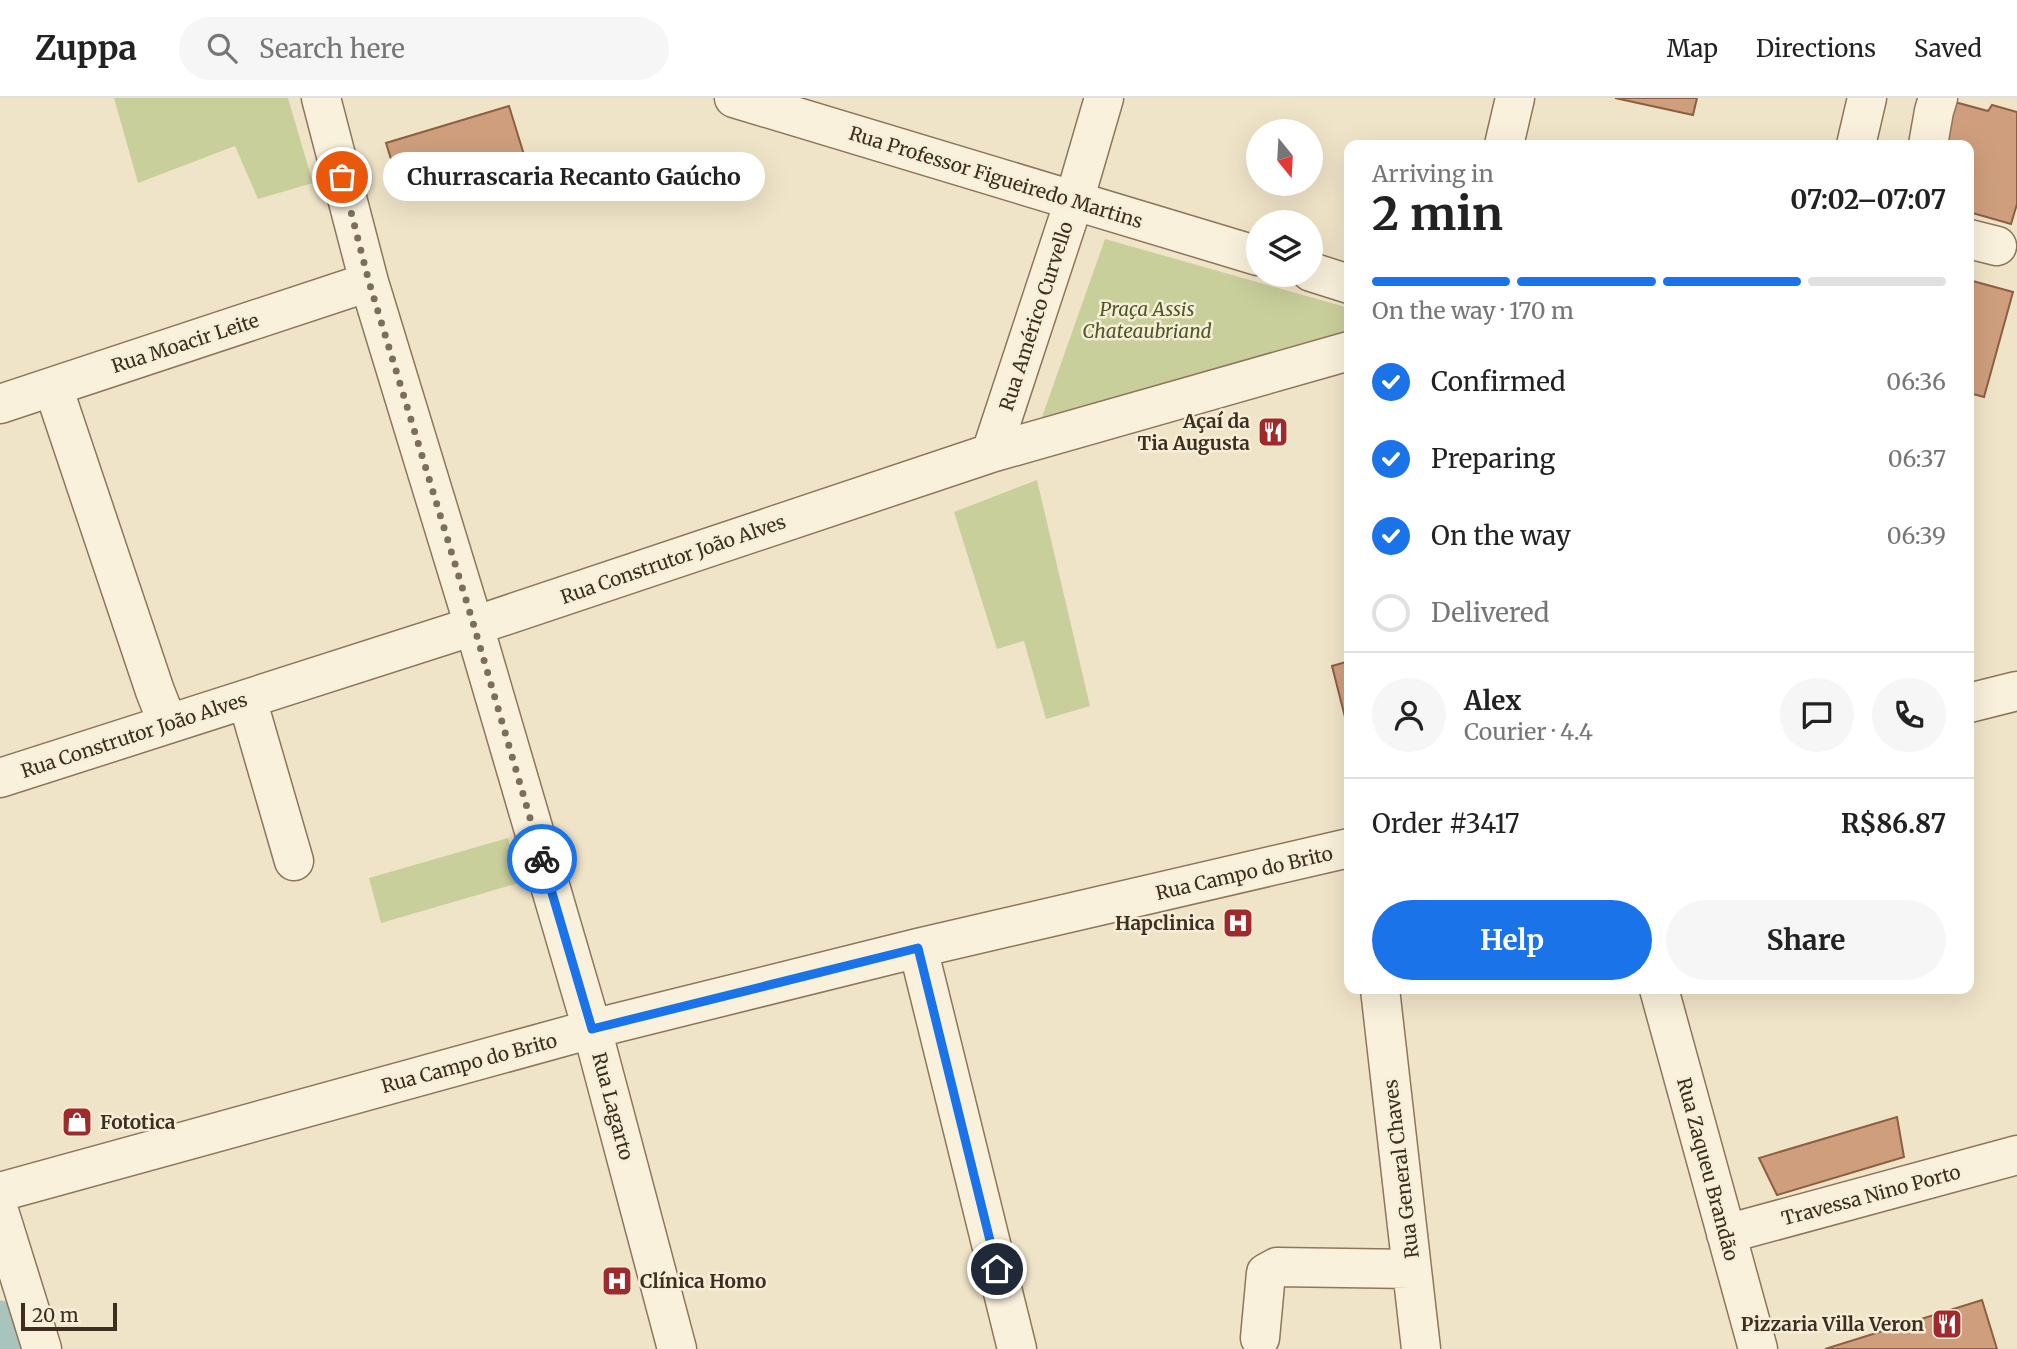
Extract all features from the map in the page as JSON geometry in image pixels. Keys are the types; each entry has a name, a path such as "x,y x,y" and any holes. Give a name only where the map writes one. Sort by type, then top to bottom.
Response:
{"street":[{"name":"Rua Lagarto","path":"321,98 369,282 474,626 592,1029 677,1349"},
{"name":"Rua Professor Figueiredo Martins","path":"734,98 1246,252"},
{"name":"Rua Américo Curvello","path":"990,453 1074,201 1104,98"},
{"path":"1505,140 1515,98"},
{"path":"1857,140 1867,98"},
{"path":"1929,140 1938,98"},
{"path":"1323,276 1344,282"},
{"name":"Rua Moacir Leite","path":"0,404 369,282"},
{"name":"Rua Construtor João Alves","path":"0,778 474,626 990,453 1344,352"},
{"path":"53,387 168,724"},
{"path":"1974,702 2017,691"},
{"path":"247,699 294,861"},
{"name":"Rua Campo do Brito","path":"0,1192 592,1029 918,948 1344,849"},
{"path":"918,948 1017,1349"},
{"name":"Rua General Chaves","path":"1381,994 1421,1349"},
{"name":"Rua Zaqueu Brandão","path":"1660,994 1758,1349"},
{"name":"Travessa Nino Porto","path":"1726,1234 2017,1155"},
{"path":"0,1214 42,1349"},
{"path":"1260,1338 1266,1273 1277,1267 1412,1269"}],"green space":[{"path":"114,98 288,98 313,183 258,199 235,146 138,183"},
{"name":"Praça Assis Chateaubriand","path":"1105,239 1246,279 1246,287 1275,287 1344,307 1344,331 1041,420"},
{"path":"1037,480 1090,706 1046,719 1024,641 997,649 954,512"},
{"path":"508,838 519,883 381,923 369,878"}],"building":[{"path":"1615,98 1697,98 1693,115"},
{"path":"1951,101 1988,111 1992,105 2017,112 2017,204 2011,224 1974,213 1974,140 1940,140"},
{"path":"509,106 525,158 402,195 386,143"},
{"path":"1974,281 2013,292 1984,397 1974,394"},
{"path":"1344,662 1344,713 1332,666"},
{"path":"1897,1117 1904,1157 1777,1195 1759,1158"},
{"name":"Pizzaria Villa Veron","path":"1982,1300 1997,1349 1825,1349"}],"waterway":[{"path":"0,1317 9,1349"}],"way so far":[{"path":"342,177 369,282 542,859"}],"place":[{"name":"Churrascaria Recanto Gaúcho","path":"342,177"},
{"name":"Açaí da Tia Augusta","path":"1273,432"},
{"name":"Hapclinica","path":"1238,923"},
{"name":"Fototica","path":"77,1122"},
{"name":"Clínica Homo","path":"617,1281"},
{"name":"Pizzaria Villa Veron","path":"1947,1324"}],"route":[{"path":"542,859 592,1029 918,948 997,1269"}]}
